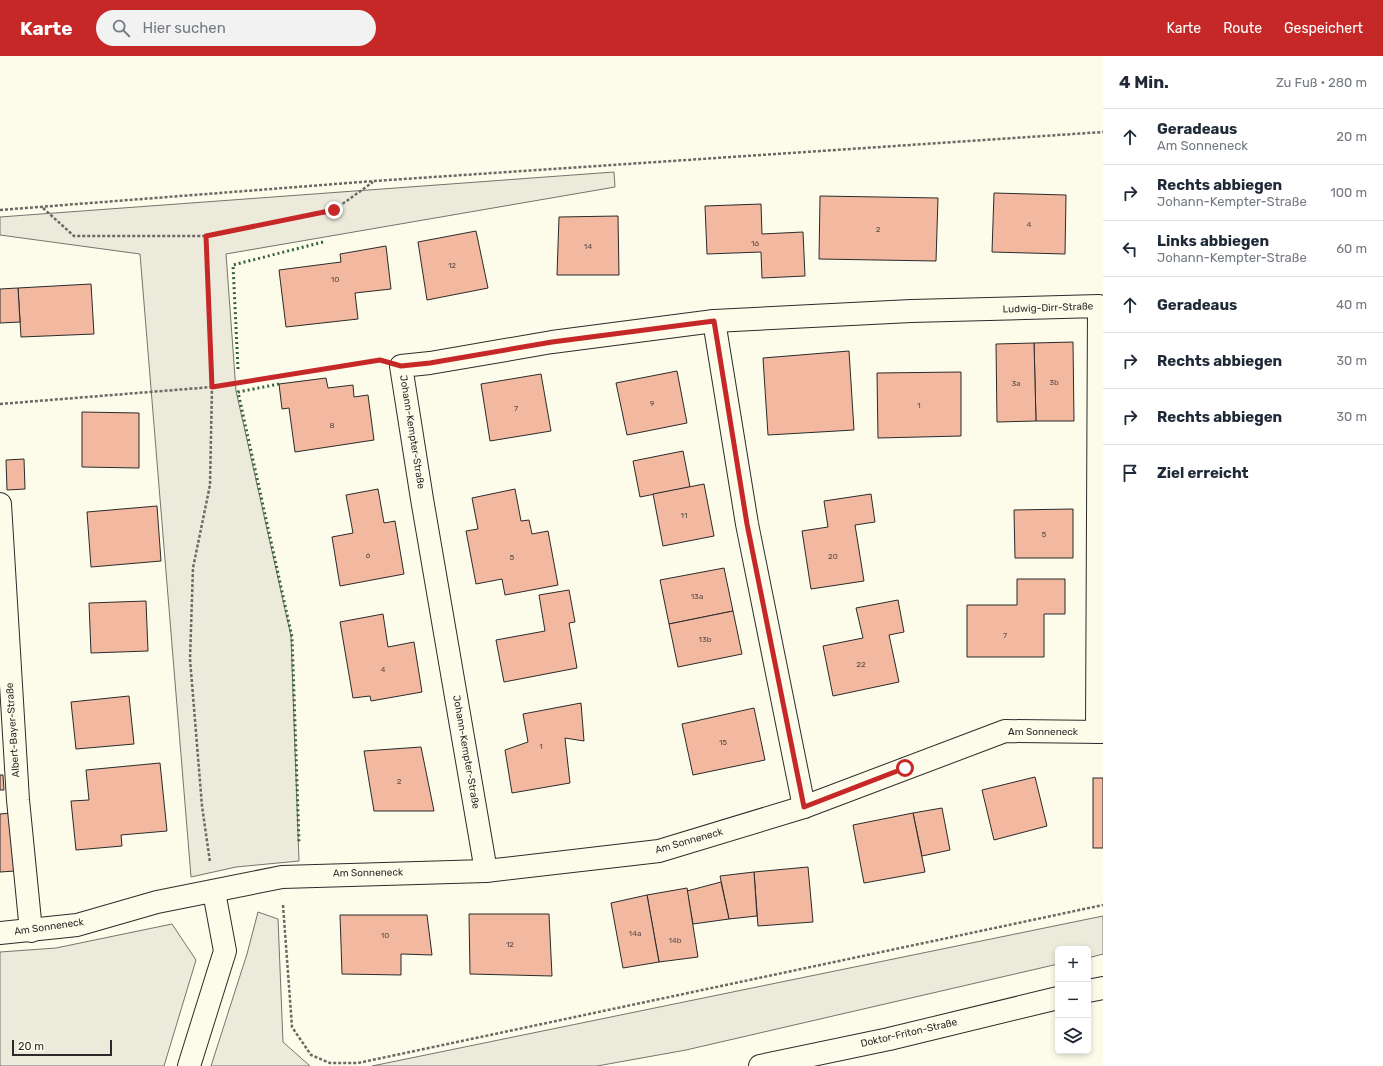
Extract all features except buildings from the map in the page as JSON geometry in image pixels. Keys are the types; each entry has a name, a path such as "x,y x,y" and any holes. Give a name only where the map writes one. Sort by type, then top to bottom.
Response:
{"street":[{"name":"Ludwig-Dirr-Straße","path":"714,321 905,312 1099,306 1100,732"},
{"name":"Johann-Kempter-Straße","path":"486,871 422,499 401,366 430,363 552,342 714,321"},
{"path":"714,321 747,524 804,807"},
{"name":"Albert-Bayer-Straße","path":"0,504 18,800 31,931"},
{"name":"Am Sonneneck","path":"0,934 77,925 157,902 214,892 282,877 486,871 659,851 804,807 1005,731 1100,732"},
{"path":"190,1066 225,951 214,892"},
{"path":"1091,990 1103,988"},
{"name":"Doktor-Friton-Straße","path":"760,1066 889,1039 1055,999"}],"path":[{"path":"0,210 374,181 1103,132"},
{"path":"43,207 74,236 206,236 334,210 374,181"},
{"path":"206,236 212,387 210,485 193,568 190,659 202,806 214,892"},
{"path":"0,404 212,387 380,360 401,366"},
{"path":"282,877 292,1027 311,1055 330,1062 358,1063 1103,905"}],"shaded area":[{"path":"614,172 615,187 226,254 236,391 291,636 299,861 236,867 191,877 140,254 0,235 0,217"},
{"path":"258,912 278,919 283,1042 310,1066 211,1066 247,954"},
{"path":"1103,916 1103,954 1091,957 1091,946 1055,946 1055,965 686,1050 597,1066 372,1066"},
{"path":"172,924 196,960 164,1066 0,1066 0,952 56,948"}],"hedge":[{"path":"238,369 233,265 323,242"},
{"path":"279,384 238,392 292,637 299,842"}],"route":[{"path":"334,210 206,236 212,387 380,360 401,366 430,363 552,342 714,321 747,524 804,807 905,768"}]}
